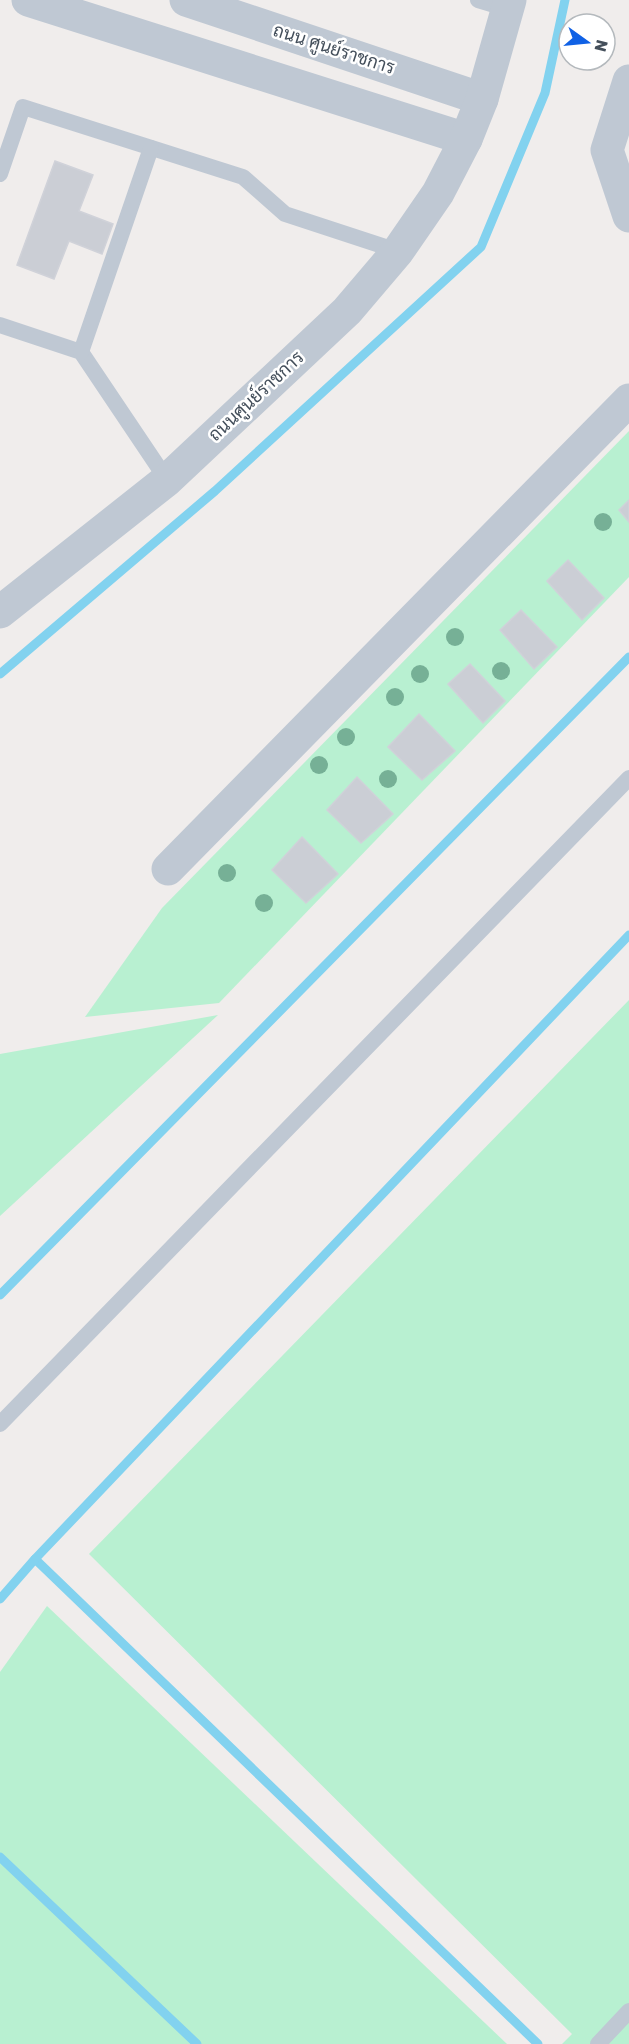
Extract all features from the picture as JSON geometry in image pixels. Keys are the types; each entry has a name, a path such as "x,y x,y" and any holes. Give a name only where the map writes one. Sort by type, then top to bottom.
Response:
{"street":[{"path":"28,0 466,139"},
{"name":"ถนน ศูนย์ราชการ","path":"186,0 482,99"},
{"name":"ถนนศูนย์ราชการ","path":"0,612 166,480 347,311 398,251 438,193 466,139 482,99 499,3"},
{"path":"629,81 607,150 629,216"},
{"path":"168,869 629,400"}],"lane":[{"path":"0,174 23,107 243,177 285,214 398,251"},
{"path":"81,352 151,148"},
{"path":"0,325 81,352 166,480"},
{"path":"0,1424 629,778"},
{"path":"598,2044 629,2011"}],"green space":[{"path":"629,431 629,577 219,1003 85,1017 162,908"},
{"path":"629,1000 629,2044 562,2044 572,2034 89,1554"},
{"path":"218,1015 0,1216 0,1054"},
{"path":"47,1606 507,2044 0,2044 0,1672"}],"building":[{"path":"55,161 93,175 79,211 113,224 102,254 69,241 54,279 17,265"},
{"path":"629,500 629,522 619,510"},
{"path":"568,560 604,598 582,620 547,581"},
{"path":"521,610 557,647 534,669 500,630"},
{"path":"470,664 505,701 483,723 448,684"},
{"path":"419,714 455,751 422,780 388,747"},
{"path":"357,777 393,814 361,843 327,810"},
{"path":"302,837 338,874 306,903 272,870"}],"waterway":[{"path":"0,674 215,491 481,247 545,93 565,0"},
{"path":"0,1295 629,657"},
{"path":"0,1599 35,1559 629,935"},
{"path":"35,1559 538,2044"},
{"path":"0,1857 197,2044"}]}
